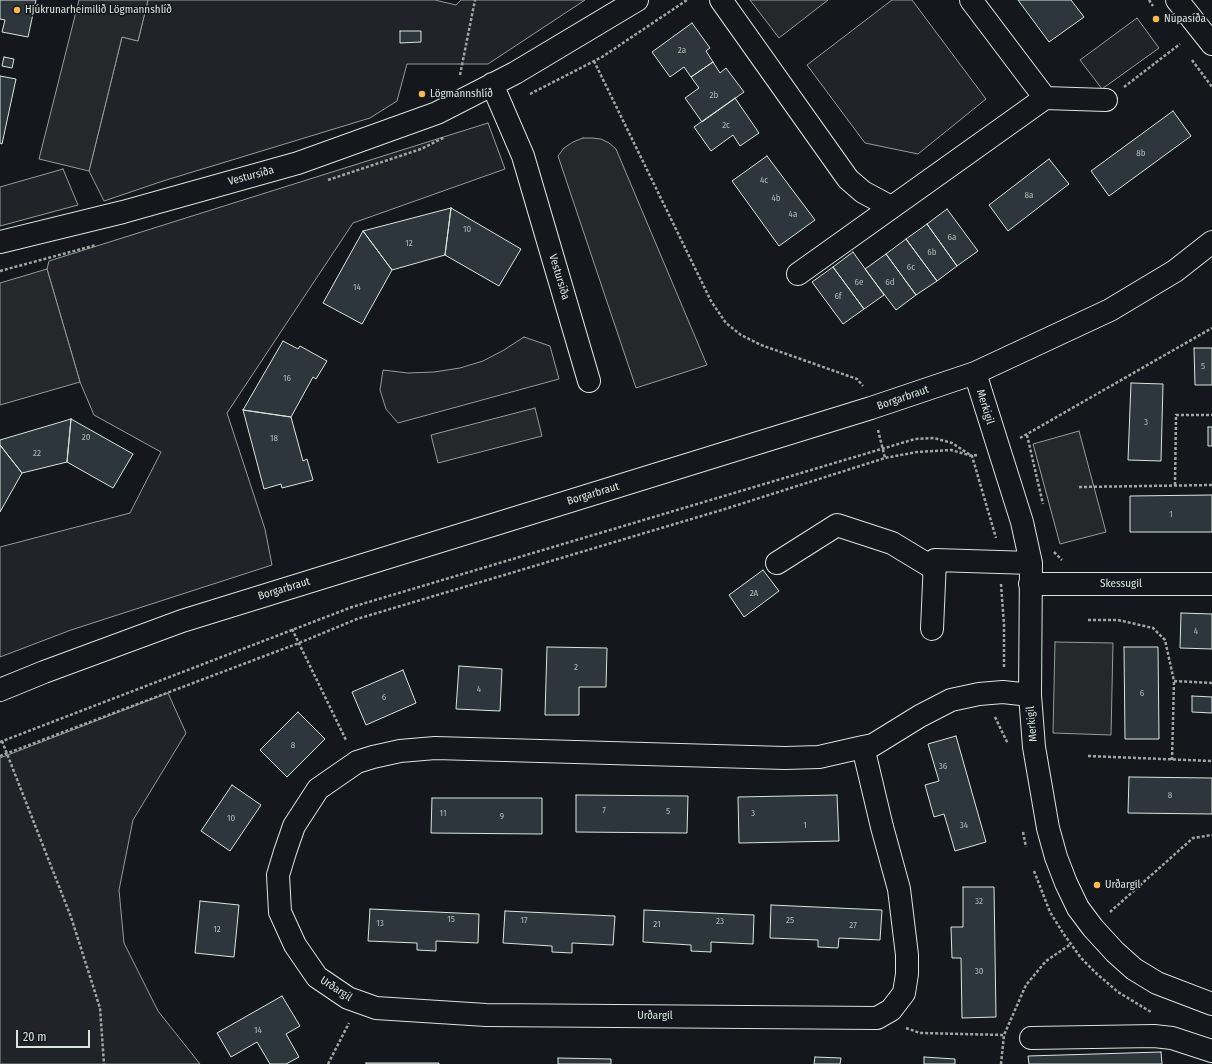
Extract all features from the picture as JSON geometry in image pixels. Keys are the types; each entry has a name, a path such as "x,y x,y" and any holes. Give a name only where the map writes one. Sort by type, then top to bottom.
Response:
{"street":[{"name":"Vestursíða","path":"0,242 123,212 298,163 437,113 527,66 637,0"},
{"path":"721,0 848,179 863,192 891,207"},
{"path":"970,0 1045,98"},
{"path":"1177,0 1212,44"},
{"name":"Vestursíða","path":"492,84 523,156 589,380"},
{"path":"798,274 1045,98 1106,100"},
{"name":"Borgarbraut","path":"0,690 44,672 182,621 871,408 975,372 1110,310 1175,271 1212,242"},
{"name":"Borgarbraut","path":"1175,271 1212,259"},
{"name":"Merkigil","path":"975,372 1022,522 1030,574 1030,695 1034,747 1048,828 1056,857 1078,908 1093,928 1115,952 1134,969 1157,983 1212,1004"},
{"path":"777,563 837,525 892,543 934,570 932,629"},
{"name":"Skessugil","path":"934,570 935,560 1030,574 1212,584"},
{"name":"Urðargil","path":"877,1018 486,1015 376,1008 348,998 317,977 295,945 280,912 278,875 284,852 294,826 318,789 357,762 373,757 400,751 435,748 785,758 819,757 873,745 920,716 951,700 979,694 1003,692 1030,695"},
{"path":"863,747 880,819 899,889 907,955 904,993 891,1010 877,1018"},
{"path":"1031,1038 1154,1036 1172,1038 1212,1051"}],"path":[{"path":"459,102 460,74 475,0"},
{"path":"503,108 602,57 687,0"},
{"path":"1106,100 1180,44"},
{"path":"594,61 711,301 726,323 741,335 761,345 857,379 864,387"},
{"path":"0,756 299,643 357,619 718,511 885,458 918,452 951,450 972,456 998,447 1027,435 1212,328"},
{"path":"1175,485 1176,415 1212,415"},
{"path":"877,426 885,458"},
{"path":"1027,435 1044,508"},
{"path":"104,1064 100,1008 71,917 1,742 352,607 882,448 915,439 934,438 952,443 972,456"},
{"path":"1079,487 1175,485 1212,486"},
{"path":"1052,548 1055,554 1065,563"},
{"path":"1088,620 1118,620 1153,628 1165,640 1174,681 1172,760"},
{"path":"292,629 357,762"},
{"path":"1174,681 1212,683"},
{"path":"1088,756 1212,761"},
{"path":"1001,1064 1004,1035 1026,985 1046,961 1093,928 1192,838 1212,835"},
{"path":"328,1064 360,1003"},
{"path":"877,1018 920,1033 1004,1035"}],"shaded area":[{"path":"79,0 148,0 138,41 122,37 89,171 39,159"},
{"path":"148,0 435,0 456,5 461,0 585,0 488,64 407,64 397,101 370,118 163,181 104,201 89,171 122,37 138,41"},
{"path":"750,0 828,0 779,38"},
{"path":"892,0 912,0 986,99 918,154 865,143 807,65"},
{"path":"1137,18 1159,48 1102,89 1080,60"},
{"path":"488,123 505,169 353,223 227,413 265,529 272,565 71,630 0,657 0,547 130,513 161,452 94,415 80,382 47,269 49,261"},
{"path":"583,138 601,139 616,149 707,365 636,388 558,156 564,148"},
{"path":"63,169 78,205 0,226 0,187"},
{"path":"47,269 80,382 0,405 0,283"},
{"path":"524,337 550,346 559,379 398,423 386,409 380,390 383,370 408,373 434,372 460,368 483,361"},
{"path":"535,408 542,436 438,463 431,435"},
{"path":"1079,431 1106,532 1060,544 1033,444"},
{"path":"1055,642 1113,643 1111,735 1053,733"},
{"path":"168,693 186,733 133,820 119,890 124,943 158,1011 200,1064 0,1064 0,758"}],"building":[{"name":"Hjúkrunarheimilið Lögmannshlíð","path":"0,0 36,0 28,37 2,32 5,20 0,19"},
{"path":"1018,0 1071,0 1084,17 1049,42"},
{"path":"692,23 710,48 706,51 713,62 691,77 684,67 670,77 652,52"},
{"path":"400,31 421,31 421,42 400,43"},
{"path":"4,57 14,59 12,68 2,66"},
{"path":"713,62 720,73 726,68 744,92 702,122 685,98 699,88 691,77"},
{"path":"0,76 16,79 2,144 0,143"},
{"path":"735,98 759,133 740,146 733,135 711,151 694,127"},
{"path":"1173,111 1191,136 1109,196 1091,171"},
{"path":"767,156 815,220 779,246 732,181"},
{"path":"1049,159 1069,184 1008,231 989,205"},
{"path":"451,208 521,249 499,286 445,255"},
{"path":"451,208 445,255 392,270 363,231"},
{"path":"947,209 978,251 957,266 927,224"},
{"path":"927,224 957,266 937,281 906,239"},
{"path":"363,231 392,270 362,324 323,303"},
{"path":"906,239 937,281 916,295 886,254"},
{"path":"853,252 884,295 864,309 833,267"},
{"path":"886,254 916,295 896,310 865,269"},
{"path":"833,267 864,309 843,324 812,282"},
{"path":"283,341 298,349 300,346 327,361 316,379 313,377 291,417 243,410"},
{"path":"1194,348 1212,348 1212,385 1195,385"},
{"path":"1131,383 1163,384 1161,461 1128,460"},
{"path":"243,410 291,417 303,461 307,459 313,480 282,488 281,484 264,489"},
{"path":"71,419 133,454 113,488 67,462"},
{"path":"71,419 67,462 22,473 0,445 0,440"},
{"path":"1208,427 1212,427 1212,446 1208,446"},
{"path":"0,445 22,473 0,512"},
{"path":"1212,495 1212,532 1130,532 1130,496"},
{"path":"763,570 779,591 744,617 729,595"},
{"path":"1181,613 1212,614 1212,649 1180,648"},
{"path":"547,647 607,648 606,687 579,687 579,715 545,715"},
{"path":"1124,647 1158,647 1159,739 1125,739"},
{"path":"459,666 502,669 500,711 456,709"},
{"path":"403,670 416,703 366,725 352,692"},
{"path":"1192,696 1212,697 1212,713 1192,712"},
{"path":"298,712 325,739 287,777 260,750"},
{"path":"956,736 986,842 955,851 944,814 934,817 925,785 939,781 928,744"},
{"path":"1129,777 1212,778 1212,814 1128,813"},
{"path":"232,785 261,805 230,851 201,831"},
{"path":"576,795 688,796 687,833 576,832"},
{"path":"837,795 839,841 739,843 738,797"},
{"path":"432,798 542,798 542,834 431,833"},
{"path":"963,887 994,887 996,1017 962,1018 961,958 952,958 951,927 963,927"},
{"path":"200,901 239,905 234,957 195,953"},
{"path":"771,905 882,910 880,940 839,938 838,948 818,947 818,940 770,938"},
{"path":"370,909 479,914 478,943 436,941 436,951 417,950 417,943 368,941"},
{"path":"644,910 754,915 753,944 711,942 711,952 691,951 691,945 643,942"},
{"path":"505,911 615,916 613,945 572,943 572,953 552,952 552,946 503,943"},
{"path":"282,996 300,1026 286,1034 299,1057 286,1064 270,1064 257,1042 231,1057 217,1033"},
{"path":"1161,1052 1162,1064 1029,1064 1028,1056"},
{"path":"815,1057 841,1058 840,1064 814,1064"},
{"path":"924,1057 955,1059 955,1064 924,1064"},
{"path":"558,1058 611,1059 611,1064 558,1064"},
{"path":"439,1063 439,1064 366,1064"}],"place":[{"name":"Hjúkrunarheimilið Lögmannshlíð","path":"17,10"},
{"name":"Núpasíða","path":"1156,19"},
{"name":"Lögmannshlíð","path":"422,94"},
{"name":"Urðargil","path":"1097,885"}]}
